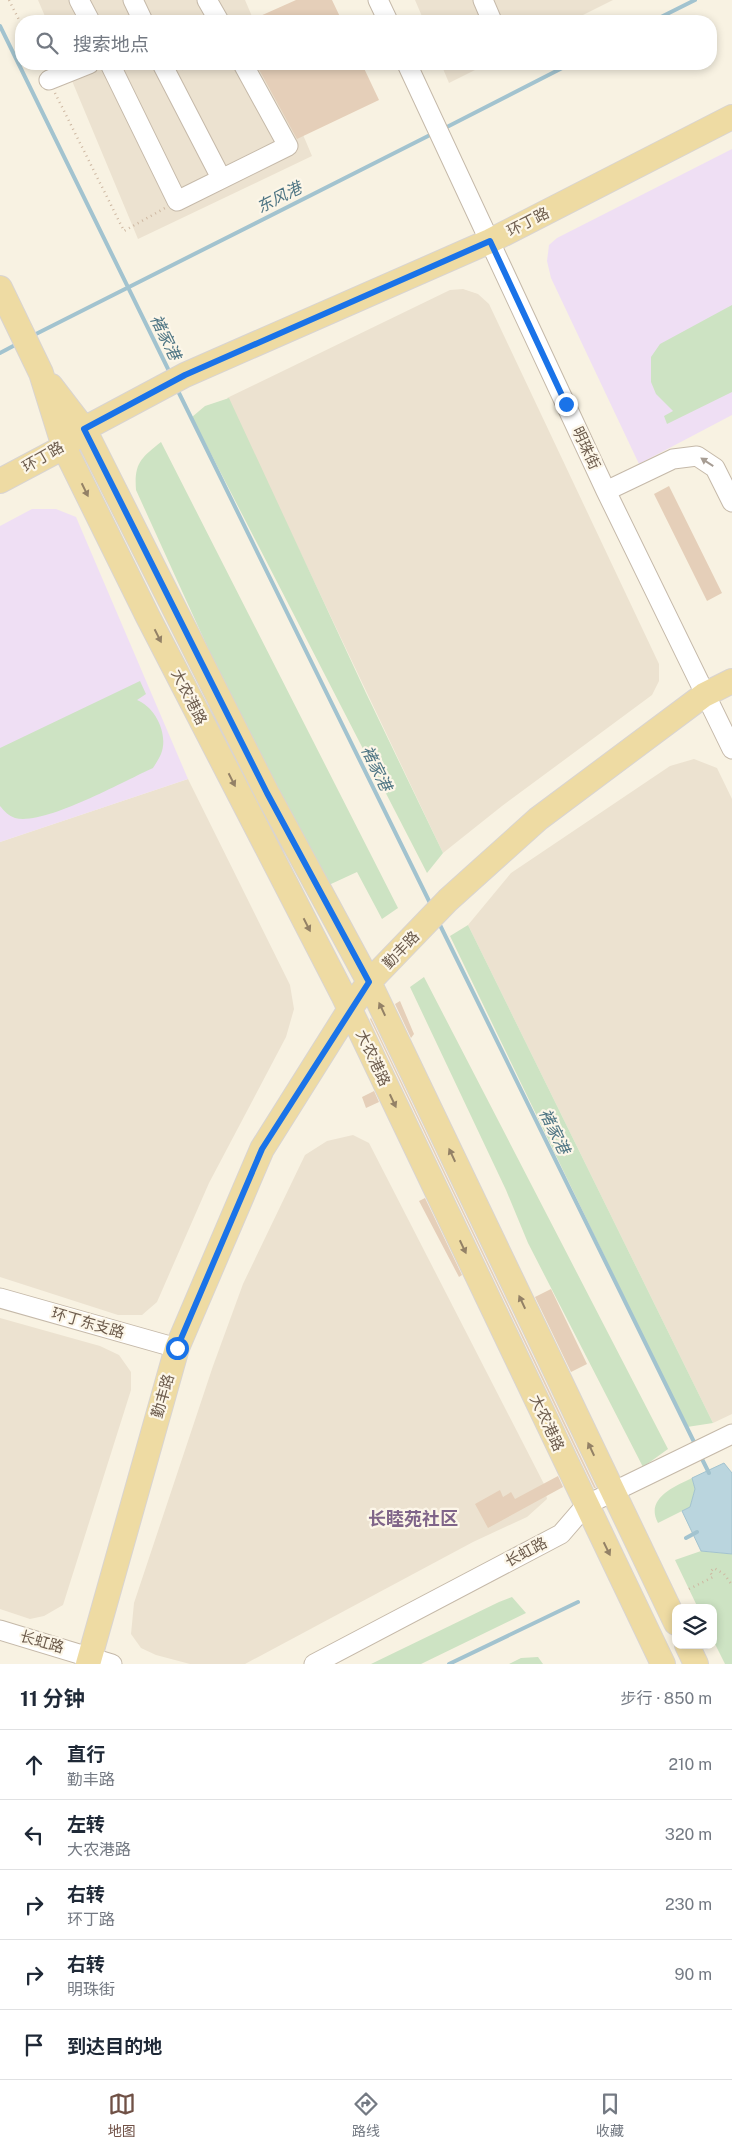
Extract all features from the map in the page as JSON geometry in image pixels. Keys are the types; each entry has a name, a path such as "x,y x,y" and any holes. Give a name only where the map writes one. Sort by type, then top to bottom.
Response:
{"main road":[{"name":"环丁路","path":"0,481 64,447 84,429 185,375 490,241 732,117"},
{"name":"大农港路","path":"3,295 41,373 64,447 350,1009 663,1664"},
{"name":"大农港路","path":"41,373 84,429 267,793 369,982 672,1615"},
{"name":"勤丰路","path":"89,1660 177,1348 262,1149 350,1009 369,982 413,939 448,900 538,819 704,695 732,681"},
{"path":"689,1649 696,1664"}],"street":[{"path":"80,0 87,15"},
{"path":"133,0 140,15"},
{"path":"207,0 216,15"},
{"path":"378,0 385,15"},
{"path":"483,0 489,15"},
{"path":"49,80 74,70"},
{"path":"113,70 177,201 288,146 246,70"},
{"path":"165,70 222,178"},
{"name":"明珠街","path":"410,70 606,491 732,749"},
{"path":"606,491 673,459 697,456 715,468 732,502"},
{"name":"环丁东支路","path":"0,1298 177,1348"},
{"name":"长虹路","path":"314,1664 561,1534 586,1505 732,1434"},
{"name":"长虹路","path":"0,1630 89,1660 112,1664"}],"path":[{"path":"9,0 16,15"},
{"path":"49,80 124,231 177,201"},
{"path":"689,1589 713,1577 710,1572 714,1568 724,1574 732,1585"}],"shaded area":[{"path":"38,0 245,0 251,15 44,15"},
{"path":"415,0 613,0 583,15 421,15"},
{"path":"68,70 276,70 312,156 138,239"},
{"path":"444,70 475,70 449,83"},
{"path":"732,149 732,415 639,464 551,278 547,261 549,245 557,238"},
{"path":"463,289 478,294 489,304 659,664 659,681 652,695 502,806 443,853 227,398 450,290"},
{"path":"32,509 56,509 76,517 188,779 0,842 0,526"},
{"path":"694,759 717,768 732,799 732,1414 713,1423 468,925 511,873 670,766"},
{"path":"188,779 290,985 294,1009 286,1037 209,1183 157,1302 142,1315 118,1315 0,1277 0,842"},
{"path":"353,1135 369,1143 544,1484 547,1499 527,1517 473,1542 245,1664 190,1664 156,1655 141,1648 131,1634 134,1603 213,1366 243,1284 305,1155 327,1141"},
{"path":"0,1318 100,1346 119,1355 131,1372 131,1390 63,1605 44,1616 30,1619 0,1609"}],"green space":[{"path":"732,305 732,392 667,424 664,416 673,411 656,394 651,382 651,357 660,344"},
{"path":"229,398 366,693 443,853 427,873 192,417 205,406"},
{"path":"161,442 398,908 382,919 357,872 318,890 136,490 136,473 140,462 148,452"},
{"path":"140,681 146,694 137,700 155,715 162,730 163,746 153,768 84,801 45,815 28,819 15,818 3,810 0,806 0,748"},
{"path":"468,925 713,1423 687,1427 450,936"},
{"path":"424,977 668,1449 643,1467 528,1243 506,1190 410,987"},
{"path":"692,1478 695,1489 690,1507 658,1523 655,1507 658,1501 669,1490"},
{"path":"701,1551 732,1554 732,1664 725,1664 717,1648 717,1604 696,1604 675,1560"},
{"path":"512,1597 526,1613 421,1664 371,1664 499,1602"},
{"path":"538,1657 543,1664 509,1664 521,1658"}],"water":[{"path":"724,1463 732,1473 732,1554 701,1551 682,1511 690,1507 695,1489 692,1478"}],"building":[{"path":"296,0 332,0 339,15 262,15"},
{"path":"259,70 365,70 379,100 297,139"},
{"path":"669,486 722,593 707,601 654,494"},
{"path":"400,1001 414,1034 411,1038 395,1004"},
{"path":"371,1018 596,1488 594,1488"},
{"path":"374,1091 379,1102 366,1108 362,1097"},
{"path":"425,1198 462,1275 459,1277 419,1201"},
{"path":"551,1289 587,1364 571,1372 535,1297"},
{"path":"558,1476 563,1487 488,1528 475,1504 500,1490 503,1497 511,1492 515,1499"}],"waterway":[{"name":"东风港","path":"665,15 695,0"},
{"name":"褚家港","path":"0,26 15,57"},
{"name":"褚家港","path":"22,70 170,373"},
{"name":"东风港","path":"443,129 558,70"},
{"name":"东风港","path":"32,336 434,133"},
{"name":"东风港","path":"0,353 17,344"},
{"name":"褚家港","path":"177,389 431,905"},
{"name":"褚家港","path":"438,921 696,1446"},
{"name":"褚家港","path":"700,1455 709,1473"},
{"path":"686,1538 697,1532"},
{"path":"449,1664 578,1602"}],"district":[{"name":"长睦苑社区","path":"413,1519"}],"route":[{"path":"177,1348 262,1149 369,982 267,793 84,429 185,375 490,241 566,404"}]}
